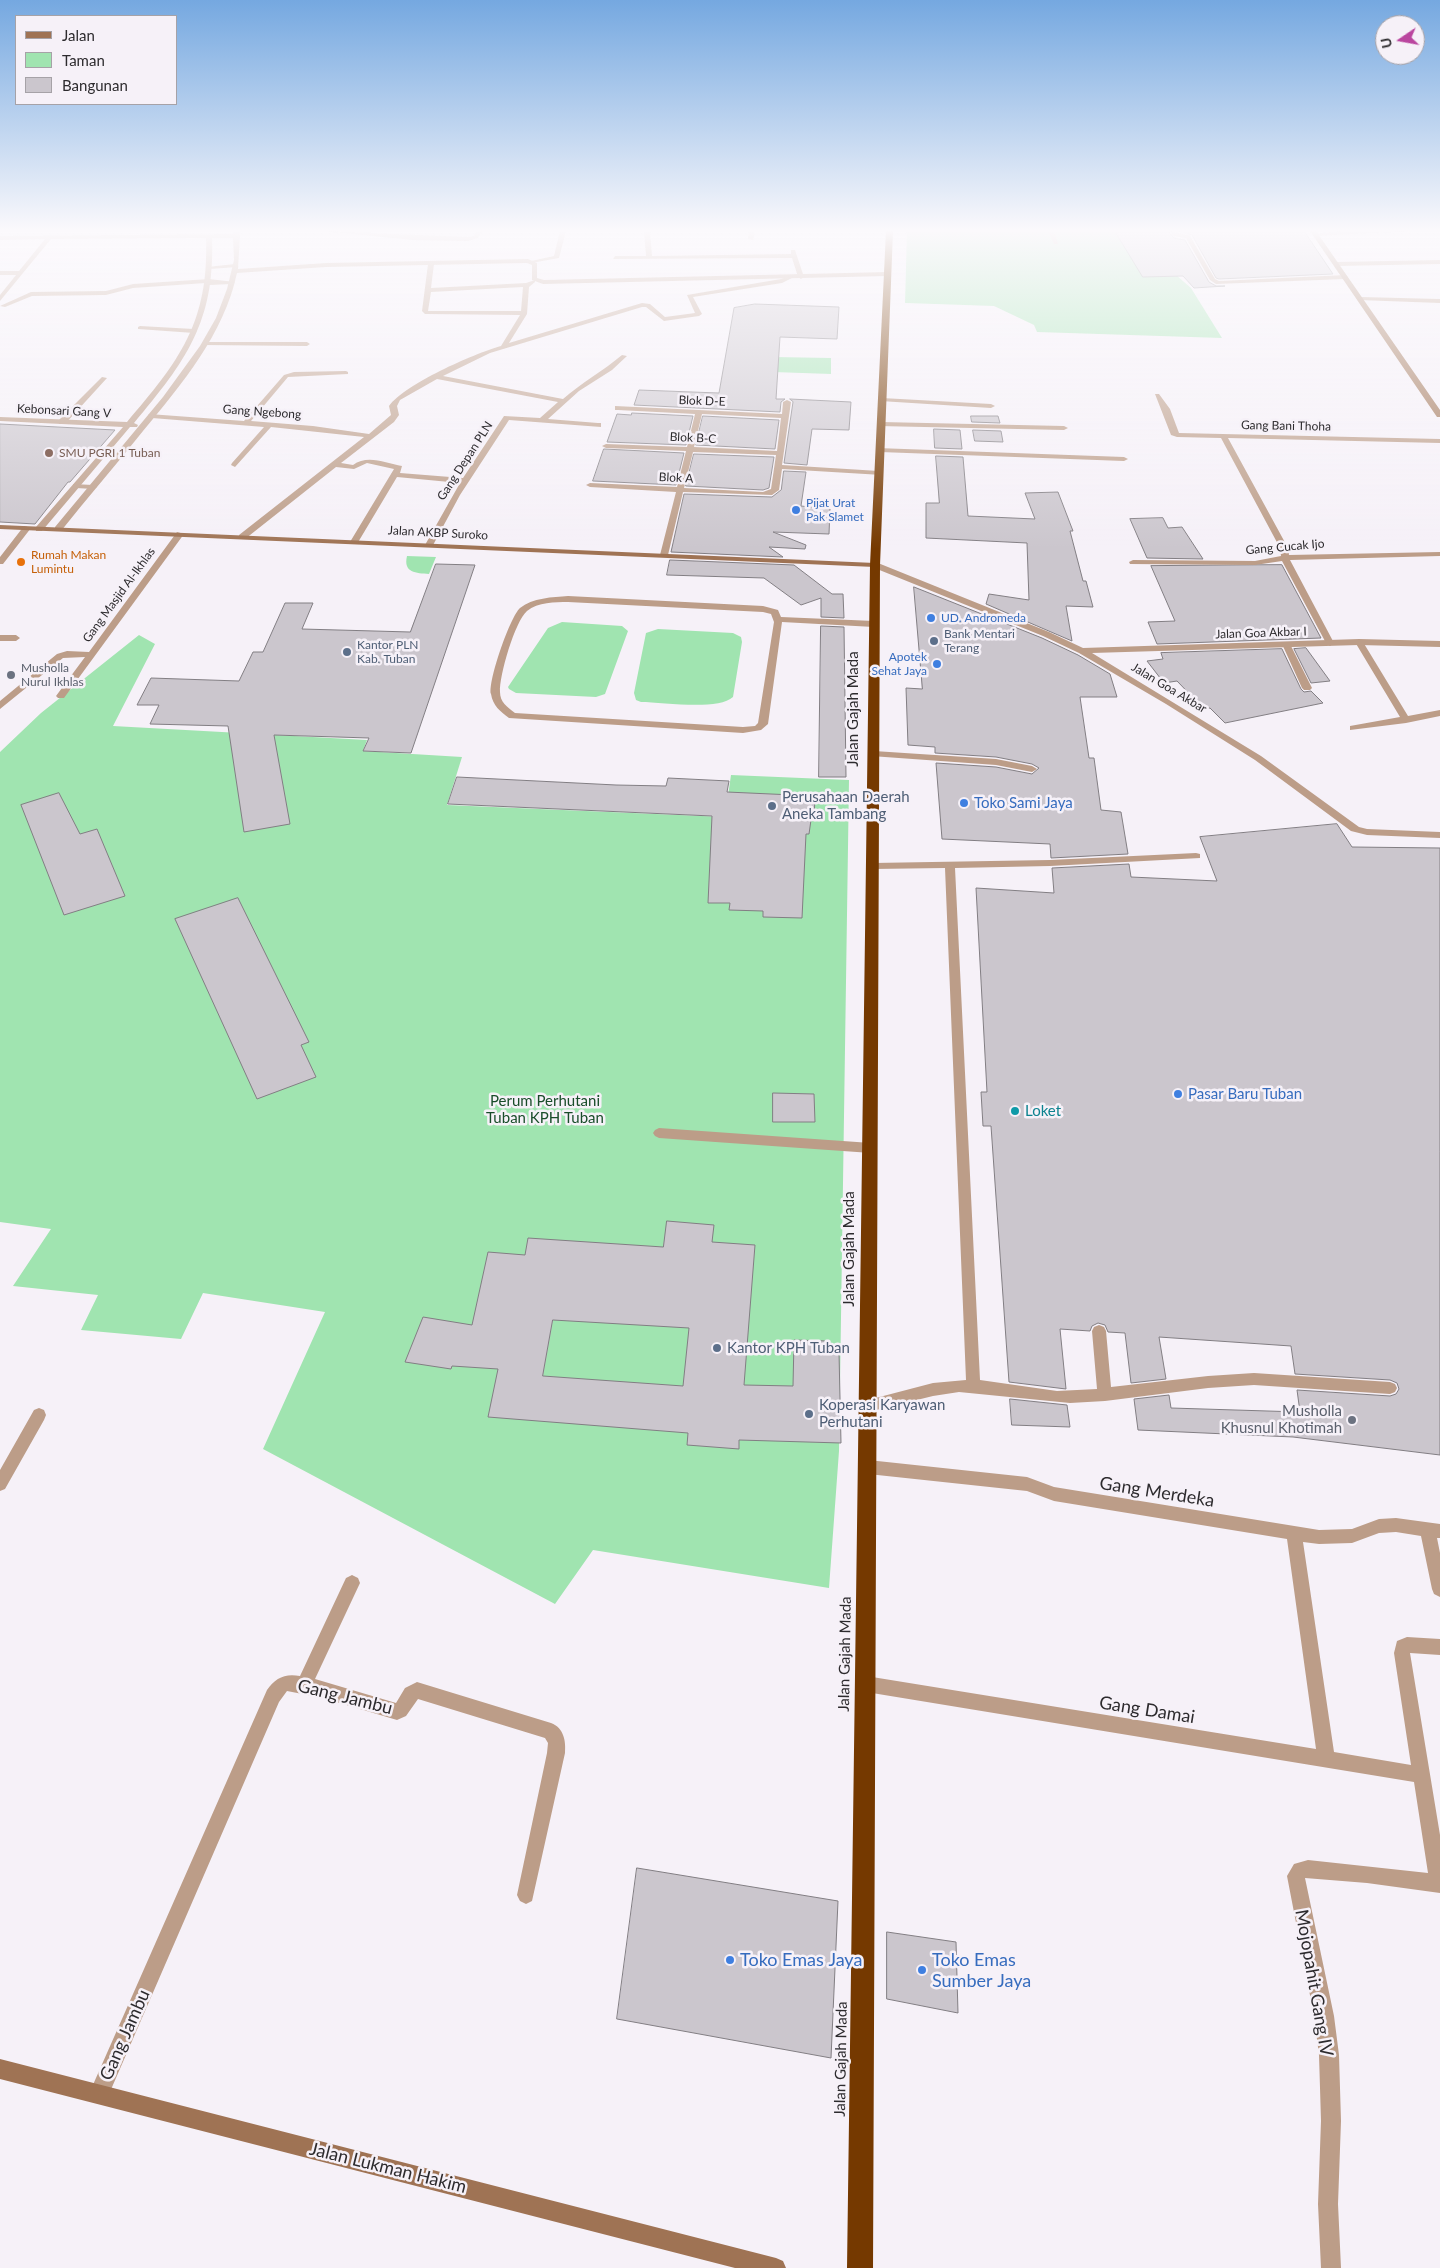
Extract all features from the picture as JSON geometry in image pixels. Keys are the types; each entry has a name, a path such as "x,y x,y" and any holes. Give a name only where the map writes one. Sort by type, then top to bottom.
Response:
{"highway":[{"name":"Jalan Gajah Mada","path":"860,2268 874,624 885,337"}],"street":[{"name":"Kebonsari Gang V","path":"39,529 128,425 174,366 191,337"},
{"path":"61,530 93,487 152,416 209,337"},
{"path":"504,346 510,337"},
{"path":"242,537 395,416 393,406 396,401 435,377 504,346 534,337"},
{"path":"1387,337 1440,416"},
{"path":"205,344 307,344"},
{"path":"541,421 562,401 624,356"},
{"path":"248,422 286,376 294,374 346,374"},
{"path":"435,377 562,401"},
{"path":"62,422 104,378"},
{"name":"Gang Bani Thoha","path":"1157,395 1166,409 1175,434 1440,441"},
{"path":"882,400 991,406"},
{"path":"787,402 778,468 879,473"},
{"name":"Blok D-E","path":"618,408 785,416"},
{"path":"664,555 699,412"},
{"name":"Gang Ngebong","path":"152,416 270,424 370,436"},
{"name":"Gang Depan PLN","path":"429,545 466,481 507,418 598,425"},
{"name":"Kebonsari Gang V","path":"0,419 144,426"},
{"path":"235,464 270,424"},
{"path":"881,424 1064,428"},
{"path":"1223,436 1284,548 1285,559 1330,643"},
{"name":"Blok B-C","path":"606,446 780,454"},
{"path":"880,450 1124,459"},
{"path":"334,464 351,467 363,461 398,467 399,469 354,542"},
{"name":"Blok A","path":"590,485 770,494 775,490 778,468"},
{"path":"396,475 466,481"},
{"path":"76,486 93,487"},
{"name":"Jalan AKBP Suroko","path":"0,528 180,534 875,565"},
{"path":"0,562 27,528"},
{"name":"Gang Masjid Al-Ikhlas","path":"61,696 180,534"},
{"name":"Gang Cucak Ijo","path":"1133,562 1255,563 1323,556 1440,554"},
{"name":"Jalan Goa Akbar","path":"875,565 1046,634 1082,651 1169,702 1258,758 1353,828 1367,832 1440,835"},
{"path":"772,602 777,617 765,719 763,724 755,729 743,730 520,718 506,712 496,699 496,688 514,620 523,609 530,606 568,599 763,608 770,610 777,617 874,624"},
{"path":"0,638 16,638"},
{"path":"1359,642 1406,720"},
{"name":"Jalan Goa Akbar I","path":"1082,651 1359,642 1440,644"},
{"path":"1286,644 1307,688"},
{"path":"0,706 60,656 67,654 91,655"},
{"path":"1353,728 1440,713"},
{"path":"874,754 996,762 1032,769"},
{"path":"873,866 1107,862 1196,856"},
{"path":"950,866 973,1386"},
{"path":"660,1133 871,1148"},
{"path":"1099,1332 1105,1395"},
{"path":"868,1406 956,1386 973,1386 1037,1396 1105,1395 1207,1382 1255,1379 1390,1388"},
{"path":"0,1484 39,1414"},
{"name":"Gang Merdeka","path":"868,1467 1027,1484 1054,1494 1294,1534 1330,1538 1352,1536 1379,1526 1396,1525 1434,1530"},
{"path":"1434,1530 1440,1589"},
{"path":"1294,1534 1326,1759"},
{"path":"304,1685 352,1583"},
{"path":"1440,1648 1403,1647 1440,1884"},
{"name":"Gang Jambu","path":"99,2094 276,1690 282,1684 288,1682 304,1685 397,1712 403,1708 411,1693 418,1690 538,1726 554,1734 557,1741 556,1753 526,1895"},
{"name":"Gang Damai","path":"866,1684 1422,1775"},
{"name":"Mojopahit Gang IV","path":"1331,2268 1328,2204 1331,2121 1329,2055 1324,2016 1296,1876 1300,1870 1308,1869 1367,1874 1440,1884"},
{"name":"Jalan Lukman Hakim","path":"0,2069 776,2268"}],"green space":[{"path":"1186,337 1221,337 1222,338"},
{"path":"774,357 831,358 831,374 773,372"},
{"path":"407,556 436,557 429,574 409,569 406,562"},
{"path":"562,622 622,626 628,631 605,694 596,697 516,693 509,689 508,687 548,628"},
{"path":"658,629 733,633 741,637 742,642 733,697 715,704 703,705 641,702 636,700 634,693 646,633"},
{"name":"Perum Perhutani Tuban KPH Tuban","path":"139,635 155,644 113,726 367,740 363,751 462,757 447,805 725,817 731,775 849,780 839,1451 829,1588 593,1550 555,1604 263,1449 325,1312 203,1293 181,1339 81,1330 98,1295 13,1286 51,1229 0,1222 0,752 41,713"}],"building":[{"path":"729,337 837,337 837,339 780,337 776,399 785,399 781,402 780,412 634,405 639,390 719,393"},
{"path":"790,399 851,402 849,430 812,429 807,465 784,463 793,402"},
{"path":"632,413 693,416 686,445 607,442 617,414 631,415"},
{"path":"703,416 779,420 775,449 696,445"},
{"path":"971,416 998,416 1000,423 972,422"},
{"name":"SMU PGRI 1 Tuban","path":"0,424 115,430 68,482 35,524 0,522"},
{"path":"934,429 960,430 962,449 935,448"},
{"path":"973,430 1001,431 1003,442 975,441"},
{"path":"604,449 684,453 676,485 593,481"},
{"path":"694,454 774,457 769,488 763,490 686,486"},
{"path":"936,456 963,457 968,516 1035,519 1025,493 1058,492 1073,531 1070,531 1083,581 1086,581 1093,607 1066,606 1072,641 986,604 989,594 1029,600 1027,543 926,538 926,503 939,503"},
{"path":"784,471 806,472 801,506 830,509 829,534 773,532 806,545 805,549 769,547 783,557 671,552 684,494 772,497 781,490"},
{"path":"1163,518 1168,528 1182,527 1203,559 1147,558 1130,519"},
{"path":"670,560 794,565 832,594 843,594 844,618 821,617 821,598 801,605 764,578 667,575"},
{"path":"436,564 475,565 411,753 363,751 369,738 274,735 290,824 244,832 228,726 150,724 159,705 137,705 151,678 239,681 253,652 263,652 285,603 313,603 302,629 410,632"},
{"path":"1282,565 1321,638 1157,644 1148,622 1175,621 1151,566"},
{"path":"914,587 1042,638 1078,655 1110,674 1117,697 1080,697 1089,758 1094,758 1101,810 1121,812 1128,854 1051,858 1050,844 942,839 936,763 996,767 1032,774 1039,768 1032,764 996,757 935,753 935,747 908,745 906,688 922,689"},
{"path":"821,626 844,627 846,777 819,777"},
{"path":"1306,648 1330,681 1311,683 1294,649"},
{"path":"1282,649 1301,689 1304,692 1311,691 1323,703 1225,723 1210,708 1204,709 1177,681 1164,683 1147,661 1163,659 1161,653"},
{"path":"457,777 666,786 668,778 729,781 727,792 815,796 814,820 811,820 809,834 806,834 802,918 763,917 763,911 729,910 730,903 708,903 712,816 448,804"},
{"path":"59,793 80,834 97,829 125,896 64,915 21,805"},
{"name":"Pasar Baru Tuban","path":"1337,824 1352,847 1440,848 1440,1455 1293,1437 1138,1430 1134,1399 1169,1395 1171,1408 1300,1412 1297,1390 1390,1396 1396,1394 1399,1389 1397,1383 1390,1380 1295,1374 1291,1346 1159,1337 1166,1379 1131,1383 1125,1333 1108,1332 1105,1325 1098,1323 1092,1326 1090,1331 1060,1329 1066,1389 1009,1382 991,1126 983,1126 981,1092 987,1092 976,888 1054,893 1052,868 1129,864 1131,877 1217,881 1200,837"},
{"path":"238,898 309,1042 301,1045 316,1077 257,1099 175,919"},
{"path":"773,1093 814,1094 815,1122 773,1122"},
{"name":"Kantor KPH Tuban","path":"667,1221 714,1225 712,1242 755,1245 744,1385 793,1386 794,1340 828,1341 828,1352 839,1353 841,1443 739,1440 739,1449 687,1445 688,1433 488,1417 498,1369 452,1366 451,1369 405,1362 423,1317 472,1325 488,1252 525,1255 528,1238 663,1247","holes":["553,1320 689,1328 683,1386 543,1376"]},
{"path":"1010,1399 1067,1405 1070,1427 1012,1425"},
{"name":"Toko Emas Jaya","path":"637,1868 838,1901 831,2058 617,2019"},
{"name":"Toko Emas Sumber Jaya","path":"887,1932 956,1942 958,2013 887,1999"}],"place":[{"name":"SMU PGRI 1 Tuban","path":"49,453"},
{"name":"Pijat Urat Pak Slamet","path":"796,510"},
{"name":"Rumah Makan Lumintu","path":"21,562"},
{"name":"UD. Andromeda","path":"931,618"},
{"name":"Bank Mentari Terang","path":"934,641"},
{"name":"Kantor PLN Kab. Tuban","path":"347,652"},
{"name":"Apotek Sehat Jaya","path":"937,664"},
{"name":"Musholla Nurul Ikhlas","path":"11,675"},
{"name":"Toko Sami Jaya","path":"964,803"},
{"name":"Perusahaan Daerah Aneka Tambang","path":"772,806"},
{"name":"Pasar Baru Tuban","path":"1178,1094"},
{"name":"Loket","path":"1015,1111"},
{"name":"Kantor KPH Tuban","path":"717,1348"},
{"name":"Koperasi Karyawan Perhutani","path":"809,1414"},
{"name":"Musholla Khusnul Khotimah","path":"1352,1420"},
{"name":"Toko Emas Jaya","path":"730,1960"},
{"name":"Toko Emas Sumber Jaya","path":"922,1970"}]}
